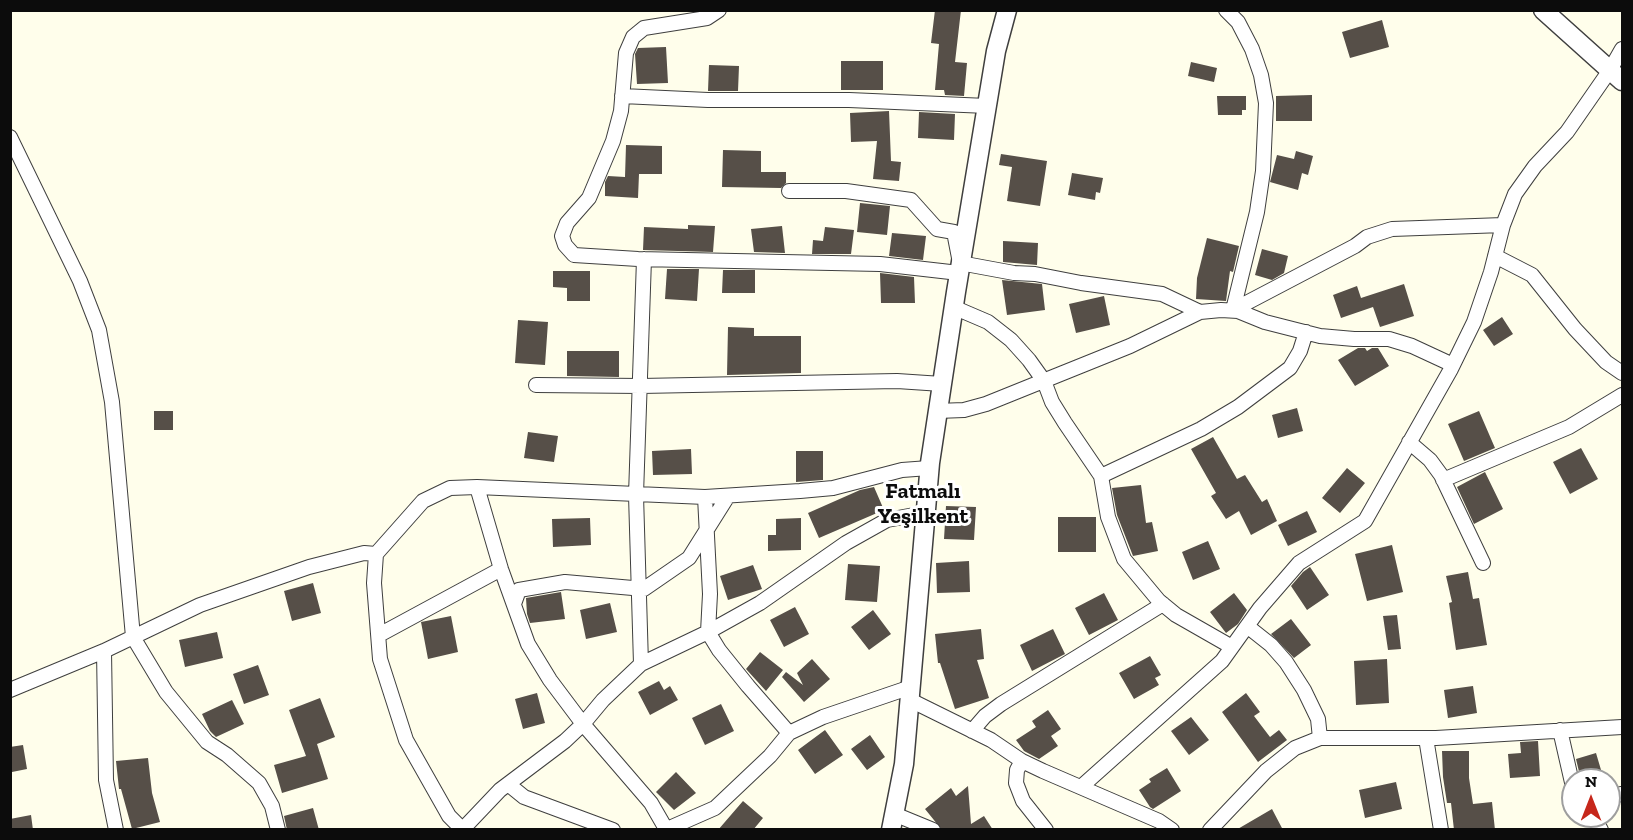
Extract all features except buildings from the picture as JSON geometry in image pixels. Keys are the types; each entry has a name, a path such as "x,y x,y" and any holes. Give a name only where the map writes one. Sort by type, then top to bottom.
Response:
{"street":[{"path":"719,10 706,18 644,28 633,37 626,53 622,96 613,141 589,198 567,223 562,236 565,245 574,255 644,259 880,264 1035,274 1162,294 1200,312"},
{"path":"933,830 892,822 904,765 929,468 953,307 996,51 1007,10"},
{"path":"1227,10 1238,22 1252,49 1261,75 1266,103 1263,171 1257,212 1233,310"},
{"path":"1543,10 1616,75"},
{"path":"1081,787 1222,661 1247,626 1299,563 1365,520 1453,365 1474,322 1503,225 1515,194 1535,166 1616,75 1623,49"},
{"path":"622,96 708,100 849,100 987,106"},
{"path":"10,137 80,281 99,330 112,402 133,637 166,692 207,742 227,755 259,783 272,806 278,830"},
{"path":"789,191 846,191 911,201 937,229 954,232 960,268"},
{"path":"1233,310 1355,246 1367,237 1392,229 1503,225"},
{"path":"1495,255 1532,275 1575,329 1606,362 1623,373"},
{"path":"640,664 636,495 644,259"},
{"path":"953,307 988,322 1011,340 1044,381 1052,402 1101,476 1108,517 1124,559 1163,604 1176,615 1232,647"},
{"path":"938,411 964,410 986,404 1130,346 1200,312 1238,310 1265,322 1320,336 1389,339 1412,346 1453,365"},
{"path":"1101,476 1201,429 1238,407 1290,368 1300,351 1306,332"},
{"path":"536,385 641,387 897,381 942,384"},
{"path":"1443,480 1569,427 1623,395"},
{"path":"1409,442 1430,460 1443,480 1483,563"},
{"path":"926,513 887,520 846,543 760,603 708,632 640,664 565,741 508,784 463,829 449,816 406,740 380,659 374,583 376,554 423,501 450,488 477,487 541,488 636,495 728,496 833,488 902,470 929,468"},
{"path":"477,487 501,569 528,644 550,680 583,724 651,803 665,829 715,808 770,756 789,733 823,717 910,694 991,740 1022,761 1159,821 1173,830"},
{"path":"514,604 519,590 565,582 644,589 689,558 728,496"},
{"path":"705,497 710,594 708,632 747,686 789,733"},
{"path":"10,690 104,651 200,605 309,567 364,553 376,554"},
{"path":"379,635 501,569"},
{"path":"972,731 985,716 1001,704 1163,604"},
{"path":"1247,626 1271,645 1286,662 1318,719 1320,738"},
{"path":"104,651 106,780 116,830"},
{"path":"1210,830 1266,771 1295,748 1320,738 1426,738 1623,726"},
{"path":"1560,730 1569,768"},
{"path":"1426,738 1441,830"},
{"path":"1022,761 1017,770 1016,783 1023,801 1046,830"},
{"path":"508,784 524,797 613,830"}],"district":[{"name":"Fatmalı Yeşilkent","path":"923,504"}]}
